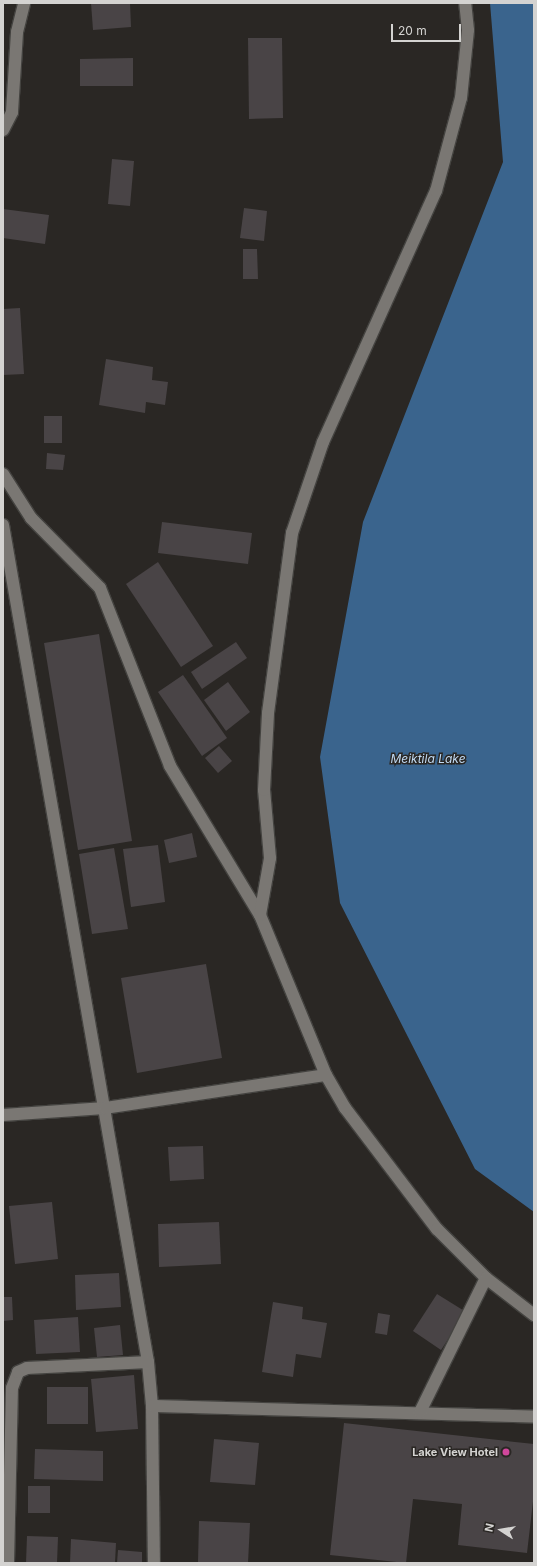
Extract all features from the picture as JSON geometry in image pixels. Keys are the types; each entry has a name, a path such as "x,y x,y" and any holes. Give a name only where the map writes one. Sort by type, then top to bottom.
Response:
{"street":[{"path":"3,130 12,112 17,32 24,3"},
{"path":"260,915 270,858 264,790 268,713 292,533 323,442 436,191 461,98 468,30 465,3"},
{"path":"3,474 31,518 100,588 170,766 260,915 326,1075 344,1108 402,1186 437,1229 486,1278 534,1315"},
{"path":"3,525 148,1362 152,1406 154,1563"},
{"path":"3,1114 104,1108 326,1075"},
{"path":"420,1412 486,1278"},
{"path":"8,1563 12,1388 18,1372 27,1368 148,1362"},
{"path":"152,1406 420,1412 534,1417"}],"water":[{"name":"Meiktila Lake","path":"490,3 534,3 534,1212 475,1169 340,903 320,757 363,522 503,162"}],"building":[{"path":"91,3 130,3 131,27 93,30"},
{"path":"248,38 282,38 283,118 249,119"},
{"path":"133,58 133,86 80,86 80,59"},
{"path":"112,159 134,161 130,206 108,204"},
{"path":"244,208 267,211 264,241 240,238"},
{"path":"3,209 49,215 45,244 3,238"},
{"path":"243,249 257,249 258,279 243,279"},
{"path":"20,308 24,374 3,375 3,309"},
{"path":"106,359 153,367 152,380 168,382 165,405 146,402 145,413 99,405"},
{"path":"44,416 62,416 62,443 44,443"},
{"path":"47,453 65,455 63,470 46,469"},
{"path":"162,522 252,533 248,564 158,553"},
{"path":"158,562 213,646 181,667 126,584"},
{"path":"99,634 132,841 78,850 44,643"},
{"path":"236,642 247,658 202,689 191,672"},
{"path":"183,675 227,738 202,756 158,692"},
{"path":"228,682 250,712 226,731 204,700"},
{"path":"219,746 232,761 218,773 205,758"},
{"path":"192,833 197,857 169,863 164,840"},
{"path":"158,845 165,902 131,907 123,849"},
{"path":"114,848 128,929 92,934 79,854"},
{"path":"206,964 222,1058 137,1073 121,978"},
{"path":"203,1146 204,1179 170,1181 168,1147"},
{"path":"52,1202 58,1259 15,1264 9,1206"},
{"path":"219,1222 221,1264 159,1267 158,1224"},
{"path":"119,1273 121,1307 76,1310 75,1275"},
{"path":"437,1294 466,1312 441,1350 413,1331"},
{"path":"3,1297 12,1297 13,1320 3,1321"},
{"path":"273,1302 303,1307 302,1319 327,1323 321,1358 296,1354 293,1377 262,1372"},
{"path":"378,1313 390,1315 387,1335 375,1333"},
{"path":"78,1317 80,1352 36,1354 34,1320"},
{"path":"120,1325 123,1355 97,1357 94,1328"},
{"path":"134,1375 138,1429 96,1432 91,1379"},
{"path":"47,1387 88,1387 88,1424 47,1424"},
{"path":"344,1423 534,1444 534,1493 527,1553 458,1545 462,1504 413,1499 406,1563 330,1555"},
{"path":"214,1439 259,1443 255,1485 210,1482"},
{"path":"35,1449 103,1451 103,1481 34,1479"},
{"path":"28,1486 50,1486 50,1513 28,1513"},
{"path":"199,1521 250,1523 248,1563 198,1563"},
{"path":"27,1536 58,1537 57,1563 26,1563"},
{"path":"71,1539 116,1543 115,1563 70,1563"},
{"path":"118,1550 142,1552 142,1563 117,1563"}],"place":[{"name":"Lake View Hotel","path":"506,1452"}]}
